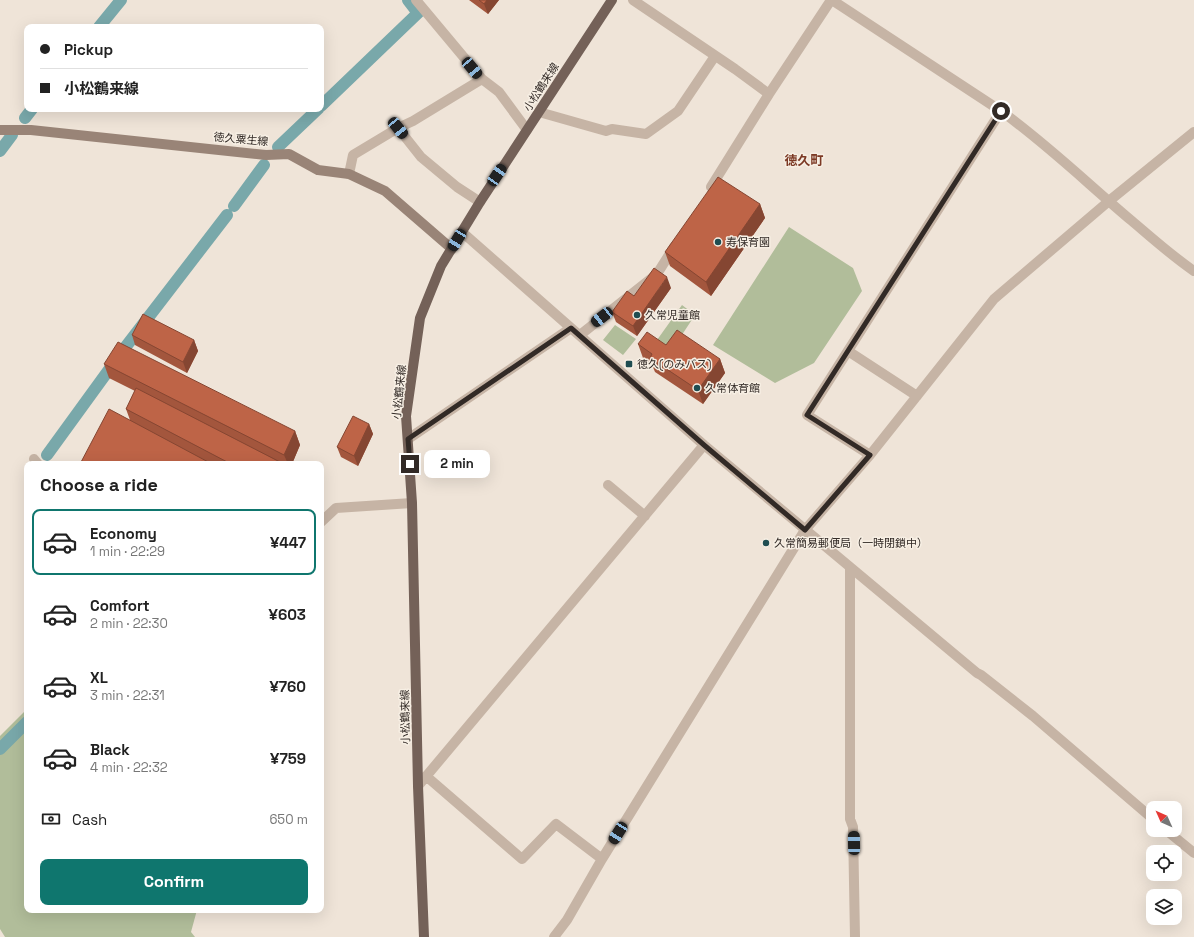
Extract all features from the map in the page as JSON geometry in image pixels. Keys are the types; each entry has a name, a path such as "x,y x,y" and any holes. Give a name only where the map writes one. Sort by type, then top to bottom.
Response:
{"main road":[{"name":"小松鶴来線","path":"424,937 418,786 412,503 406,416 420,318 441,266 480,202 612,0"},
{"name":"徳久粟生線","path":"4,129 31,130 266,155 289,154 318,170 349,174 385,191 452,249"}],"street":[{"path":"416,0 482,79 499,92 527,130"},
{"path":"633,0 769,94"},
{"path":"707,194 769,94 831,0 1001,111 1052,149 1156,242 1194,270"},
{"path":"539,112 606,131 612,129 646,134 678,111 715,56"},
{"path":"349,174 353,155 482,79"},
{"path":"870,455 807,415 1001,111"},
{"path":"398,128 421,157 457,187 480,202"},
{"path":"554,937 567,920 602,859 805,530 870,455 994,299 1109,201 1194,132"},
{"path":"462,232 704,445 977,673 981,674 1033,716 1146,813"},
{"path":"580,335 657,274 678,241"},
{"path":"408,439 571,328"},
{"path":"848,351 917,396"},
{"path":"418,786 704,445"},
{"path":"608,485 645,516"},
{"path":"324,519 336,508 412,503"},
{"path":"850,567 850,819 853,828 856,937"},
{"path":"426,776 522,859 556,824 602,859"},
{"path":"1175,837 1194,853"}],"green space":[{"path":"789,227 853,268 862,291 814,363 775,383 713,345"},
{"path":"682,305 695,315 672,350 657,340"},
{"path":"615,325 636,339 623,355 603,340"},
{"path":"24,712 24,913 196,913 191,932 195,937 5,937 0,929 0,736"}],"building":[{"path":"479,0 487,0 484,4"},
{"name":"寿保育園","path":"718,177 760,204 706,282 665,252"},
{"path":"654,268 667,277 633,326 612,312 627,291 634,296"},
{"path":"143,314 194,340 183,362 132,335"},
{"path":"677,330 720,359 698,390 650,358 652,354 638,344 647,332 666,345"},
{"path":"118,342 295,431 284,455 104,364"},
{"path":"136,388 278,461 225,461 126,409"},
{"path":"109,409 206,461 82,461"},
{"path":"353,416 369,424 354,456 337,447"}],"waterway":[{"path":"101,24 121,0"},
{"path":"324,103 418,13 408,0"},
{"path":"25,118 30,112"},
{"path":"278,147 315,112"},
{"path":"0,151 12,135"},
{"path":"234,206 264,165"},
{"path":"47,455 124,349 227,215"},
{"path":"0,749 24,725"}],"place":[{"name":"寿保育園","path":"718,242"},
{"name":"久常児童館","path":"637,315"},
{"name":"徳久(のみバス)","path":"629,364"},
{"name":"久常体育館","path":"697,388"},
{"name":"久常簡易郵便局（一時閉鎖中）","path":"766,543"}],"district":[{"name":"徳久町","path":"804,160"}],"route":[{"path":"410,464 408,439 571,328 704,445 805,530 870,455 807,415 1001,111"}]}
